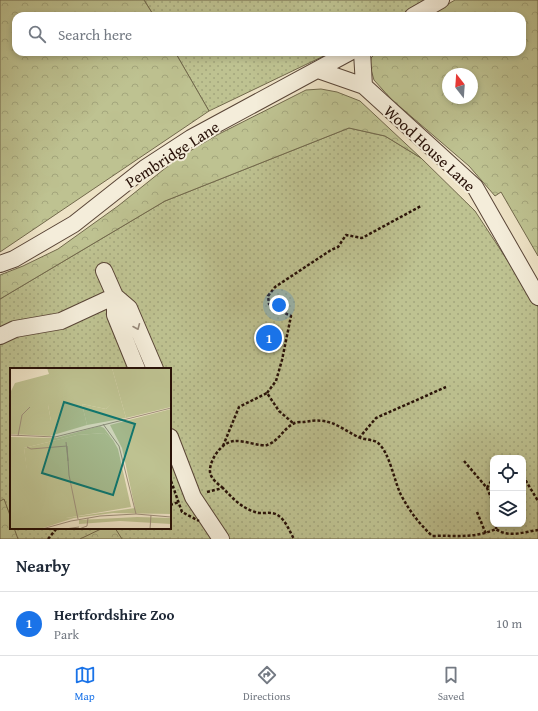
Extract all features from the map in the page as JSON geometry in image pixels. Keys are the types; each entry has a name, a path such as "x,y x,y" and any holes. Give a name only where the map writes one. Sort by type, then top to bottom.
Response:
{"street":[{"path":"420,12 441,0"},
{"name":"Pembridge Lane","path":"0,264 14,260 74,224 145,168 191,138 343,56"},
{"path":"362,56 364,86"},
{"name":"Wood House Lane","path":"318,70 364,86 475,187 538,297"},
{"path":"104,271 115,296 115,315 137,368"},
{"path":"0,336 15,329 61,321 115,296"},
{"path":"115,296 129,308 155,368"},
{"path":"171,440 193,497 221,539"}],"path":[{"path":"294,539 278,516 269,512 256,513 235,501 215,481 210,473 211,462 222,446 239,407 267,392 276,381 291,316 269,304 268,296 275,287 331,250 338,247 346,235 362,238 421,206"},
{"path":"359,438 376,418 446,388"},
{"path":"267,392 279,411 293,423"},
{"path":"222,446 234,441 266,445 276,440 293,423 315,420 330,422 359,438 378,443 385,453 401,494 413,516 433,537 450,535 467,538 486,534 496,529 502,534 517,534 538,530"},
{"path":"464,461 487,488 490,495"},
{"path":"171,481 182,512 198,521"},
{"path":"526,481 538,501"},
{"path":"487,488 490,483"},
{"path":"206,492 223,488"},
{"path":"171,505 181,501"},
{"path":"477,512 486,534"},
{"path":"48,539 56,529"}],"green space":[{"path":"0,0 144,0 152,12 12,12 12,56 177,56 209,111 0,252"},
{"path":"144,0 430,0 410,12 152,12"},
{"path":"455,0 538,0 538,256 501,192 495,196 469,166 392,100 374,80 370,66 371,58 373,56 526,56 526,12 435,12"},
{"path":"177,56 324,56 209,111"},
{"path":"321,89 337,92 360,101 421,158 385,136 349,128 165,201 0,299 0,275 58,249 118,206 178,158 217,135 306,90"},
{"path":"349,128 385,136 421,158 475,211 538,307 538,539 0,539 0,299 165,201"},
{"path":"4,499 10,515 10,529 14,529 18,539 0,539 0,501"},
{"path":"101,529 116,529 122,539 80,539"}],"place":[{"name":"Hertfordshire Zoo","path":"269,338"}]}
